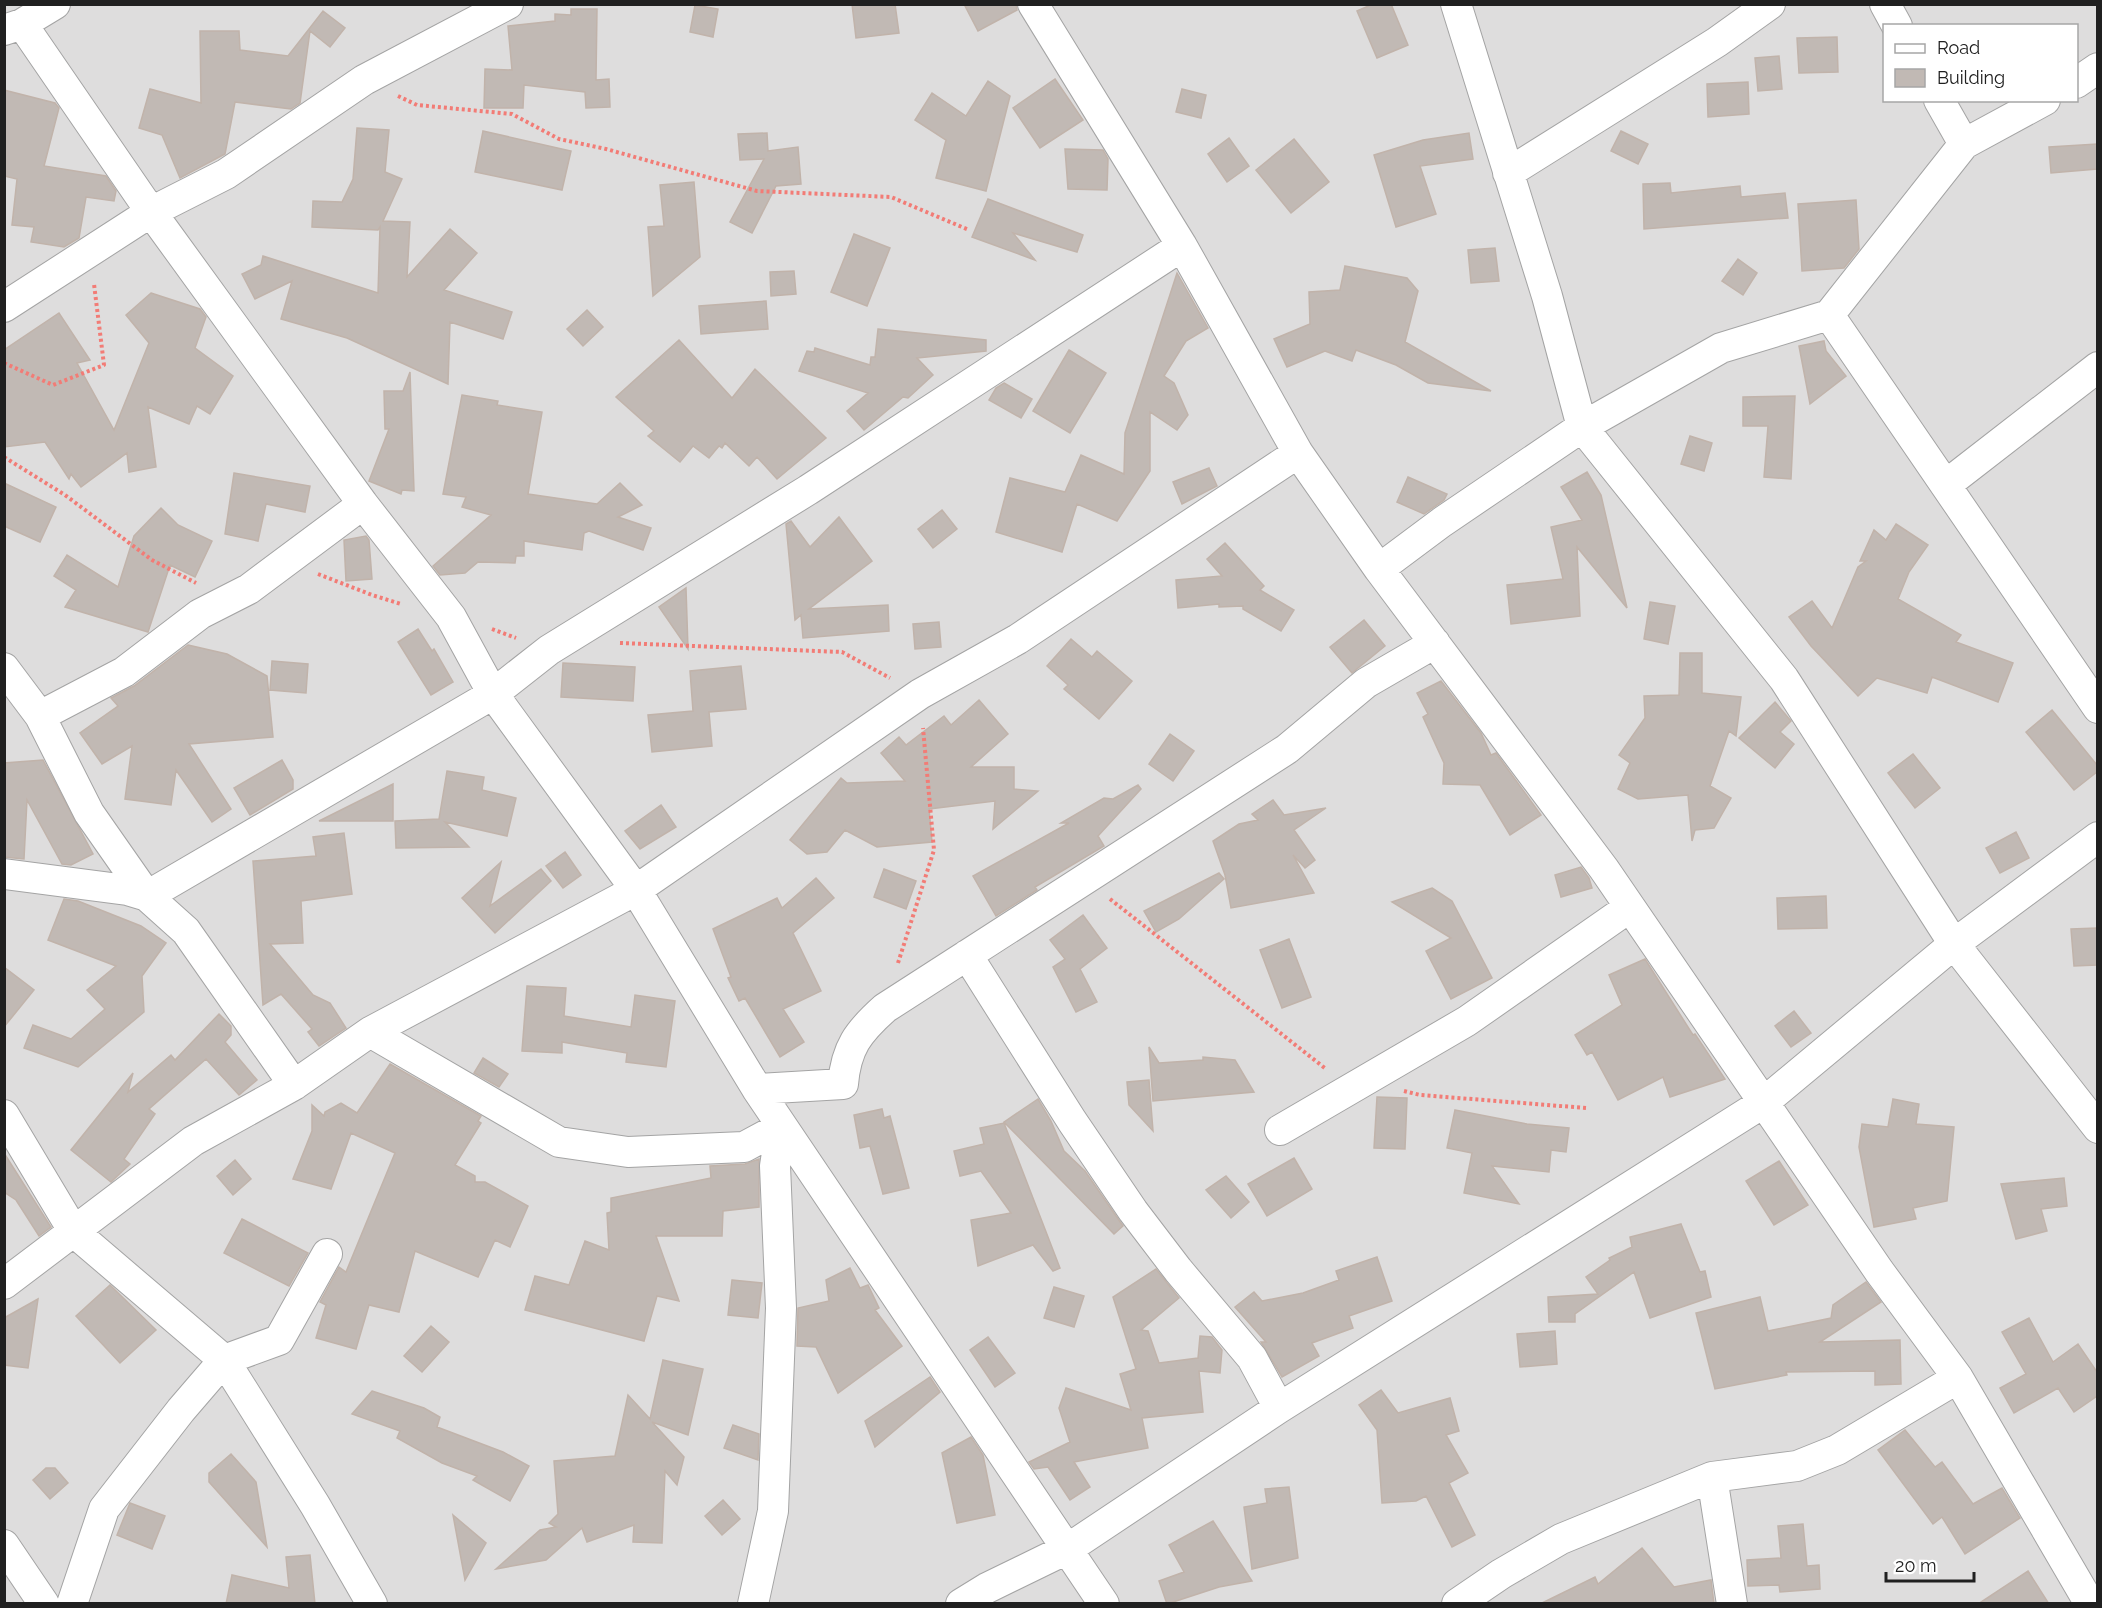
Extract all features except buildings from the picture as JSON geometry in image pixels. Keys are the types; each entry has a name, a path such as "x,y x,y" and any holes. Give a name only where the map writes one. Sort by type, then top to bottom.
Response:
{"street":[{"path":"55,4 13,27 151,212 363,504 451,617 493,694 636,890 757,1089 1069,1548 1104,1604"},
{"path":"4,307 151,212 226,174 364,80 508,4"},
{"path":"1033,4 1182,246 1298,453 1379,569 1630,907 1879,1271 1958,1378 2090,1604"},
{"path":"1456,4 1546,296 1582,427 1784,679 1954,944 2097,1128"},
{"path":"1508,173 1717,42 1770,4"},
{"path":"1885,4 1896,24"},
{"path":"2078,82 2097,68"},
{"path":"1940,102 1964,144"},
{"path":"1379,569 1442,522 1582,427 1721,348 1829,315 1964,144 2041,102"},
{"path":"4,874 127,890 147,896 493,694 549,650 808,490 1182,246"},
{"path":"1829,315 1947,484 2097,708"},
{"path":"1947,484 2097,367"},
{"path":"4,1284 193,1141 294,1085 370,1032 636,890 920,694 1018,639 1298,453"},
{"path":"40,716 123,672 200,614 249,589 363,504"},
{"path":"757,1089 843,1084 845,1059 862,1028 885,1008 1287,749 1366,683 1436,643"},
{"path":"4,668 40,716 89,813 147,896 186,931 294,1085"},
{"path":"961,1604 987,1588 1069,1548 1279,1408 1763,1103 1954,944 2097,837"},
{"path":"1280,1130 1366,1082 1467,1021 1630,907"},
{"path":"967,954 1072,1121 1133,1211 1178,1270 1252,1358 1279,1408"},
{"path":"370,1032 559,1142 628,1152 744,1147 782,1127"},
{"path":"4,1115 74,1232 224,1360 315,1505 372,1604"},
{"path":"753,1604 773,1511 781,1308 775,1166 782,1127"},
{"path":"72,1604 104,1509 224,1360 279,1340 327,1254"},
{"path":"1457,1604 1501,1574 1561,1539 1712,1477 1797,1466 1837,1450 1958,1378"},
{"path":"1712,1477 1732,1604"},
{"path":"4,1545 44,1604"}],"path":[{"path":"364,80 417,105 512,114 559,139 606,148 758,190 891,197 969,230"},
{"path":"4,363 52,385 104,365 92,270 93,250"},
{"path":"885,1008 885,984 898,963 933,850 920,694"},
{"path":"1084,879 1331,1073 1420,1095 1586,1108"}],"shaded area":[{"path":"5,5 2097,5 2097,1603 5,1603"}]}
